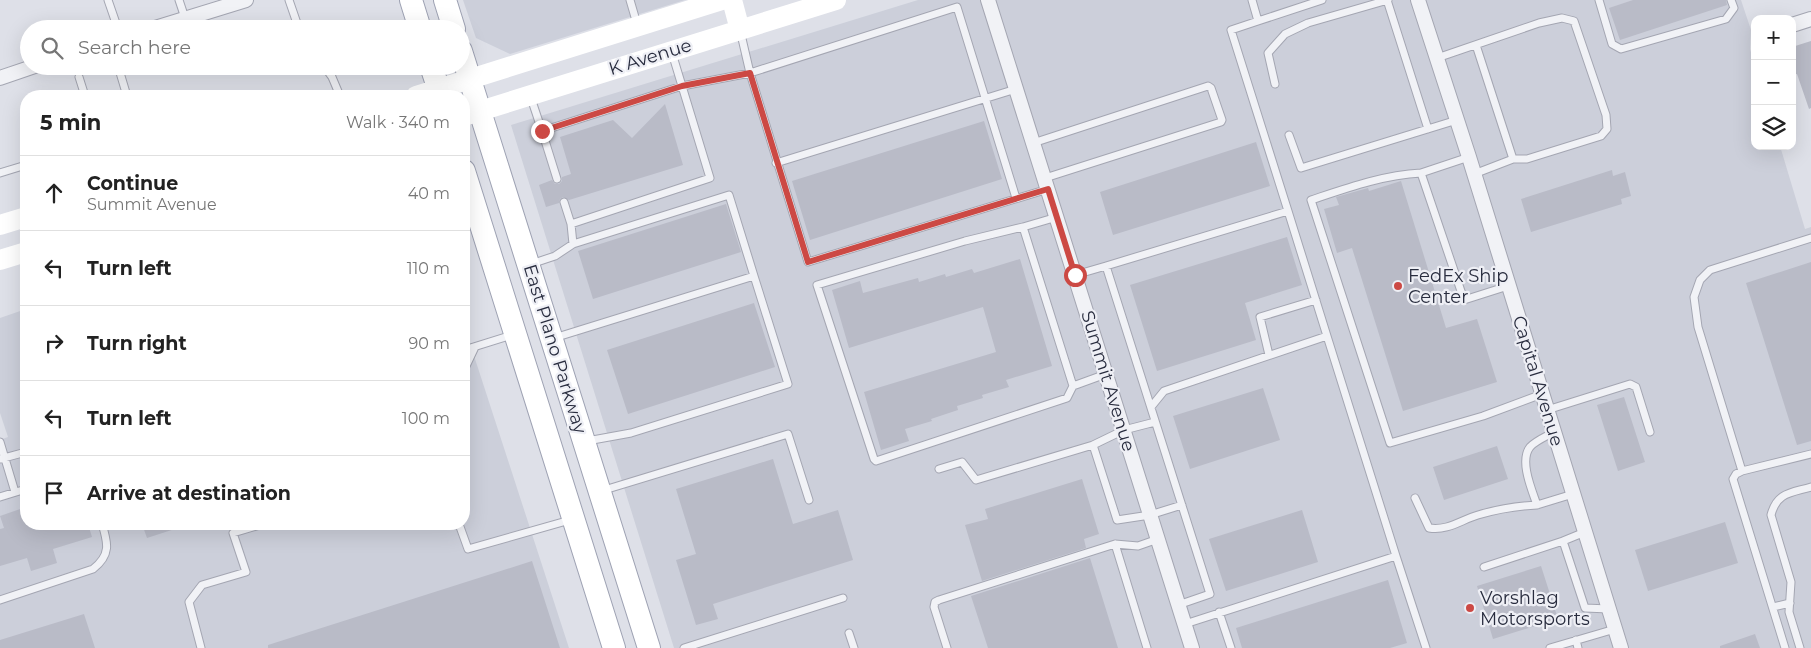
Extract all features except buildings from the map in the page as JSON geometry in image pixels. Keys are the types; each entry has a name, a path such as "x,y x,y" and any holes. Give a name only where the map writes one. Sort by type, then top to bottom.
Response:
{"main road":[{"path":"411,0 417,20"},
{"path":"445,0 451,20"},
{"name":"K Avenue","path":"447,90 470,80 722,0"},
{"path":"732,0 740,30"},
{"name":"K Avenue","path":"472,113 836,0"},
{"path":"434,75 439,90"},
{"name":"East Plano Parkway","path":"468,75 472,113 529,265 649,648"},
{"name":"East Plano Parkway","path":"470,206 515,334 614,648"},
{"path":"0,225 20,219"},
{"path":"0,260 20,254"},
{"path":"515,334 551,339"},
{"path":"574,518 600,491"}],"street":[{"path":"179,20 219,4 246,0"},
{"name":"Summit Avenue","path":"988,0 1192,648"},
{"name":"Capital Avenue","path":"1418,0 1469,157 1621,648"},
{"path":"1796,24 1811,19"},
{"path":"0,78 20,71"}],"lane":[{"path":"108,0 115,20"},
{"path":"179,0 185,18"},
{"path":"289,0 296,20"},
{"path":"630,0 638,26"},
{"path":"1252,0 1258,21"},
{"path":"1322,0 1231,30 1426,648"},
{"path":"1275,84 1268,54 1285,34 1308,22 1388,0 1428,129"},
{"path":"1599,0 1612,44 1621,49 1726,18 1734,8 1731,0"},
{"path":"542,131 682,86 750,73 957,7 1016,198"},
{"path":"1437,58 1539,23 1562,18 1574,21 1606,115 1607,130 1602,136 1527,159 1513,159 1474,174"},
{"path":"740,30 750,73 776,163 808,262 1016,198 1046,183 1221,122 1222,120 1211,88 1208,86 1033,142"},
{"path":"1476,45 1513,159"},
{"path":"571,224 710,178 671,51"},
{"path":"121,75 125,90"},
{"path":"331,75 337,90"},
{"path":"79,77 83,90"},
{"path":"776,163 1016,89"},
{"path":"530,95 557,179"},
{"path":"1289,135 1301,168 1457,120"},
{"path":"1469,157 1421,173 1401,174 1367,182 1310,200 1390,443 1483,416 1542,394"},
{"path":"0,173 20,167"},
{"path":"1421,173 1464,300 1508,286"},
{"path":"529,265 555,256 573,244 729,195 788,384 631,433 584,441"},
{"path":"564,202 571,224 573,244"},
{"path":"1075,275 1288,211"},
{"path":"1057,217 965,241 817,285 876,461 1067,398 1074,386 1106,374"},
{"path":"1023,227 1074,386"},
{"path":"1742,472 1698,327 1694,297 1700,280 1710,270 1811,238"},
{"path":"1106,266 1210,594 1178,605"},
{"path":"551,339 754,276"},
{"path":"1269,355 1260,317 1316,300"},
{"path":"470,348 515,334"},
{"path":"1151,407 1164,390 1328,336"},
{"path":"470,358 475,347"},
{"path":"1547,410 1630,384 1636,387 1650,432"},
{"path":"939,469 962,462 976,480 1094,445 1124,430 1155,422"},
{"path":"1537,505 1526,466 1527,454 1530,447 1554,432"},
{"path":"600,491 788,434 809,500"},
{"path":"0,442 3,459 16,492"},
{"path":"1094,445 1117,520 1150,515 1182,505"},
{"path":"3,459 20,454"},
{"path":"1785,648 1733,479 1736,474 1742,472 1811,454"},
{"path":"1800,648 1789,612 1791,582 1771,515 1774,504 1781,496 1811,487"},
{"path":"0,497 20,491"},
{"path":"1415,498 1429,528 1440,530 1477,515 1514,506 1537,505 1573,494"},
{"path":"461,530 468,548 574,518"},
{"path":"0,600 93,569 102,562 107,550 104,530"},
{"path":"201,648 189,602 202,585 246,572 233,533 243,530"},
{"path":"1484,567 1585,532"},
{"path":"947,648 934,607 935,602 1115,544 1138,546 1158,539"},
{"path":"1563,541 1584,608 1608,609"},
{"path":"1115,544 1147,648"},
{"path":"1184,624 1396,556"},
{"path":"684,648 843,598"},
{"path":"1773,608 1790,603"},
{"path":"1219,612 1231,648"},
{"path":"1550,648 1615,629"},
{"path":"849,632 854,648"},
{"path":"1576,640 1578,648"}],"shaded area":[{"path":"463,0 685,0 510,54 476,38"},
{"path":"918,0 1741,0 1751,30 1751,150 1781,150 1805,229 1811,227 1811,648 674,648 511,125"},
{"path":"20,311 20,530 470,530 470,343 569,648 0,648 0,440 8,437 0,413 0,318"}],"place":[{"name":"FedEx Ship Center","path":"1398,286"},
{"name":"Vorshlag Motorsports","path":"1470,608"}],"route":[{"path":"542,131 682,86 750,73 776,163 808,262 1048,189 1075,275"}]}
